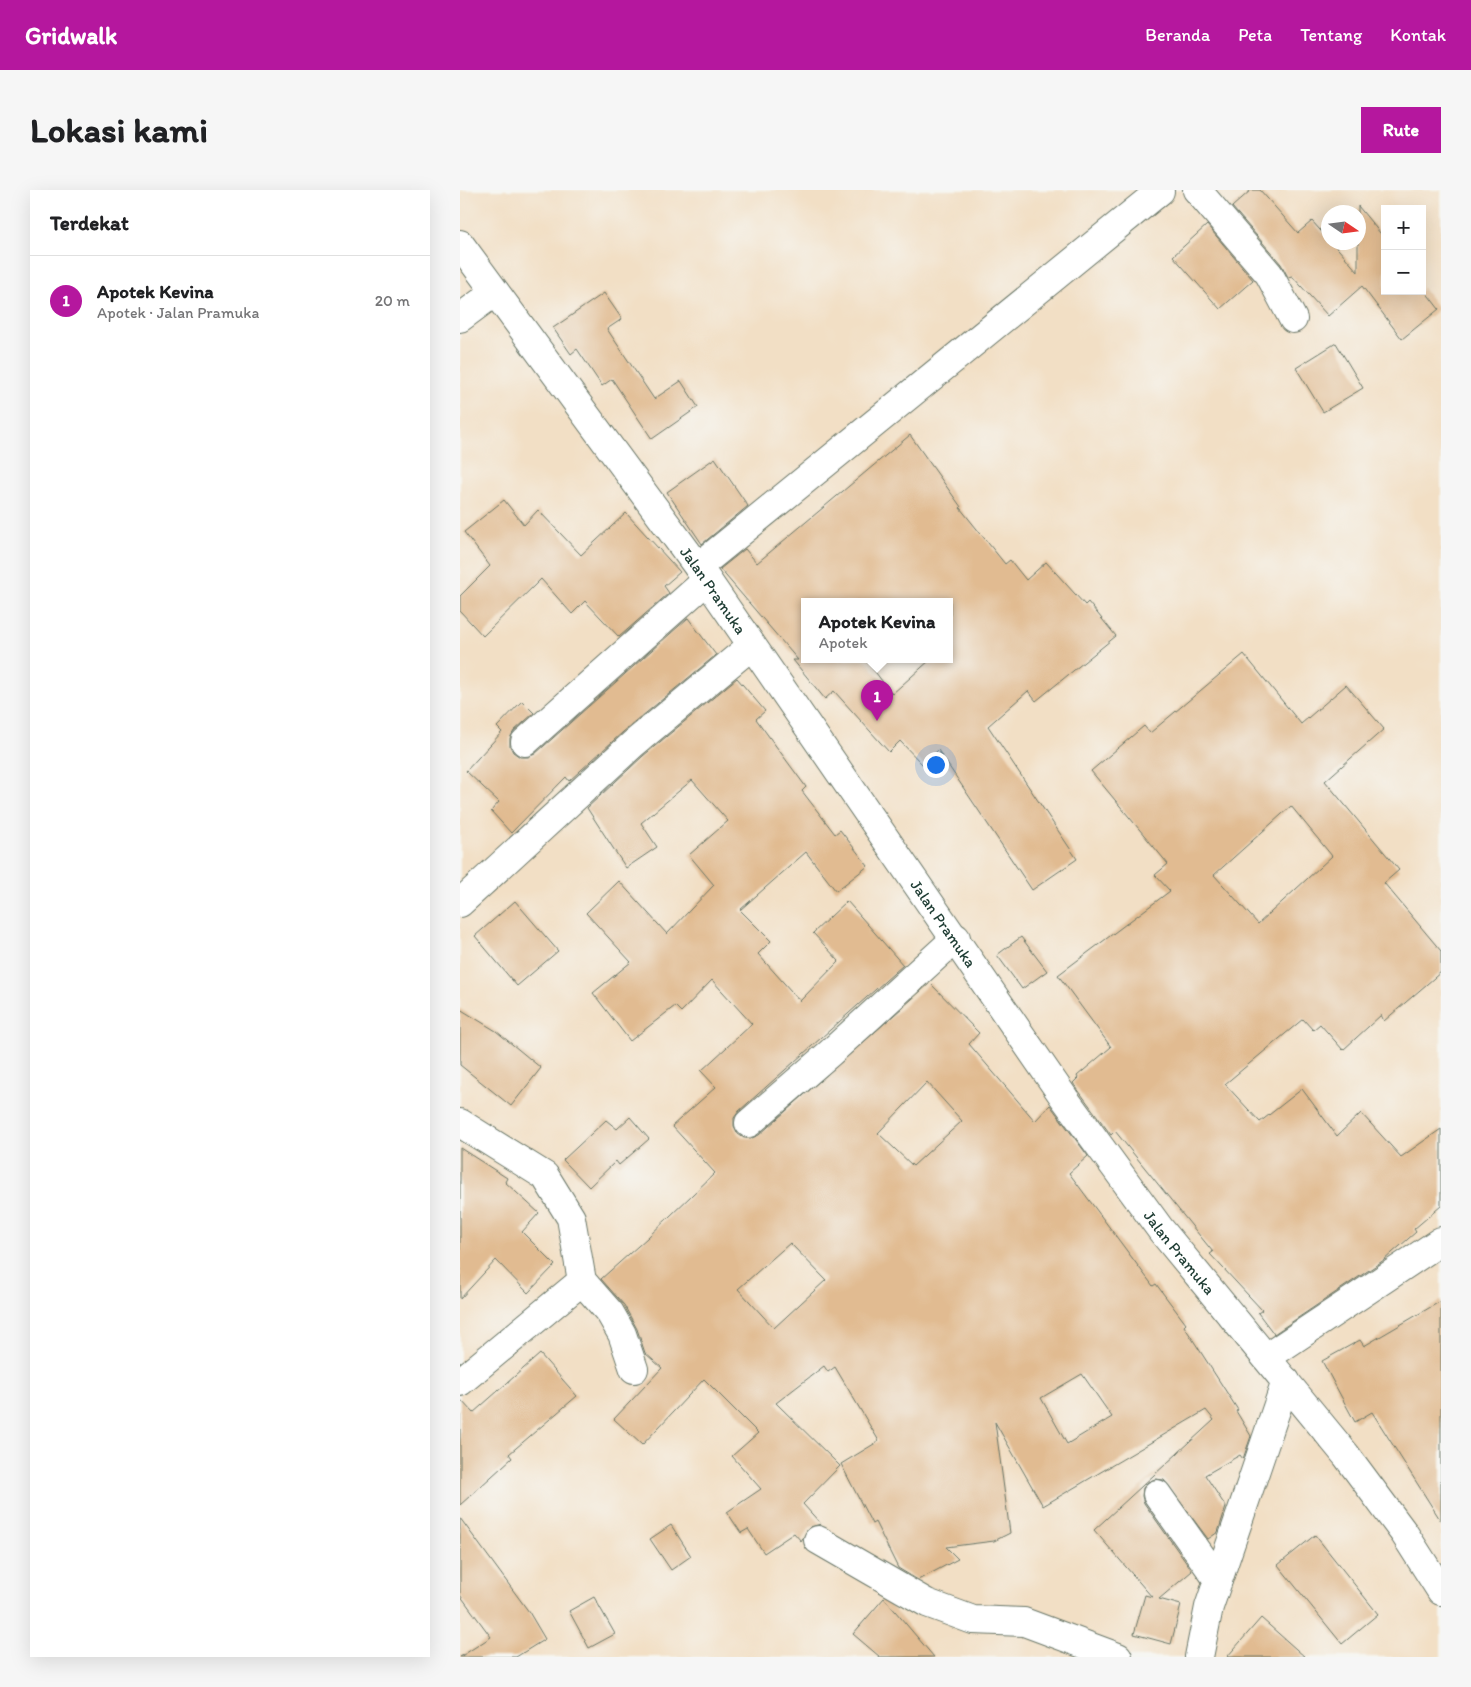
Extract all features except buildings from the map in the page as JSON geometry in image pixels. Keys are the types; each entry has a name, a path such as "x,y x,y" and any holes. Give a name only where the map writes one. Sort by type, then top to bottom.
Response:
{"street":[{"path":"526,742 702,574 1160,190"},
{"path":"1197,190 1269,274 1293,319"},
{"name":"Jalan Pramuka","path":"460,244 475,308 702,574 1066,1099 1161,1230 1267,1357 1369,1486 1404,1533 1441,1591"},
{"path":"460,902 633,744 751,646"},
{"path":"749,1123 830,1053 956,938"},
{"path":"460,1123 545,1176 570,1218 582,1281 610,1313 622,1334 634,1369"},
{"path":"1267,1357 1441,1241"},
{"path":"460,1382 582,1281"},
{"path":"1200,1657 1209,1607 1286,1381"},
{"path":"1157,1494 1218,1580"},
{"path":"818,1540 927,1602 973,1620 1024,1622 1118,1657"}],"place":[{"name":"Apotek Kevina","path":"877,721"}]}
